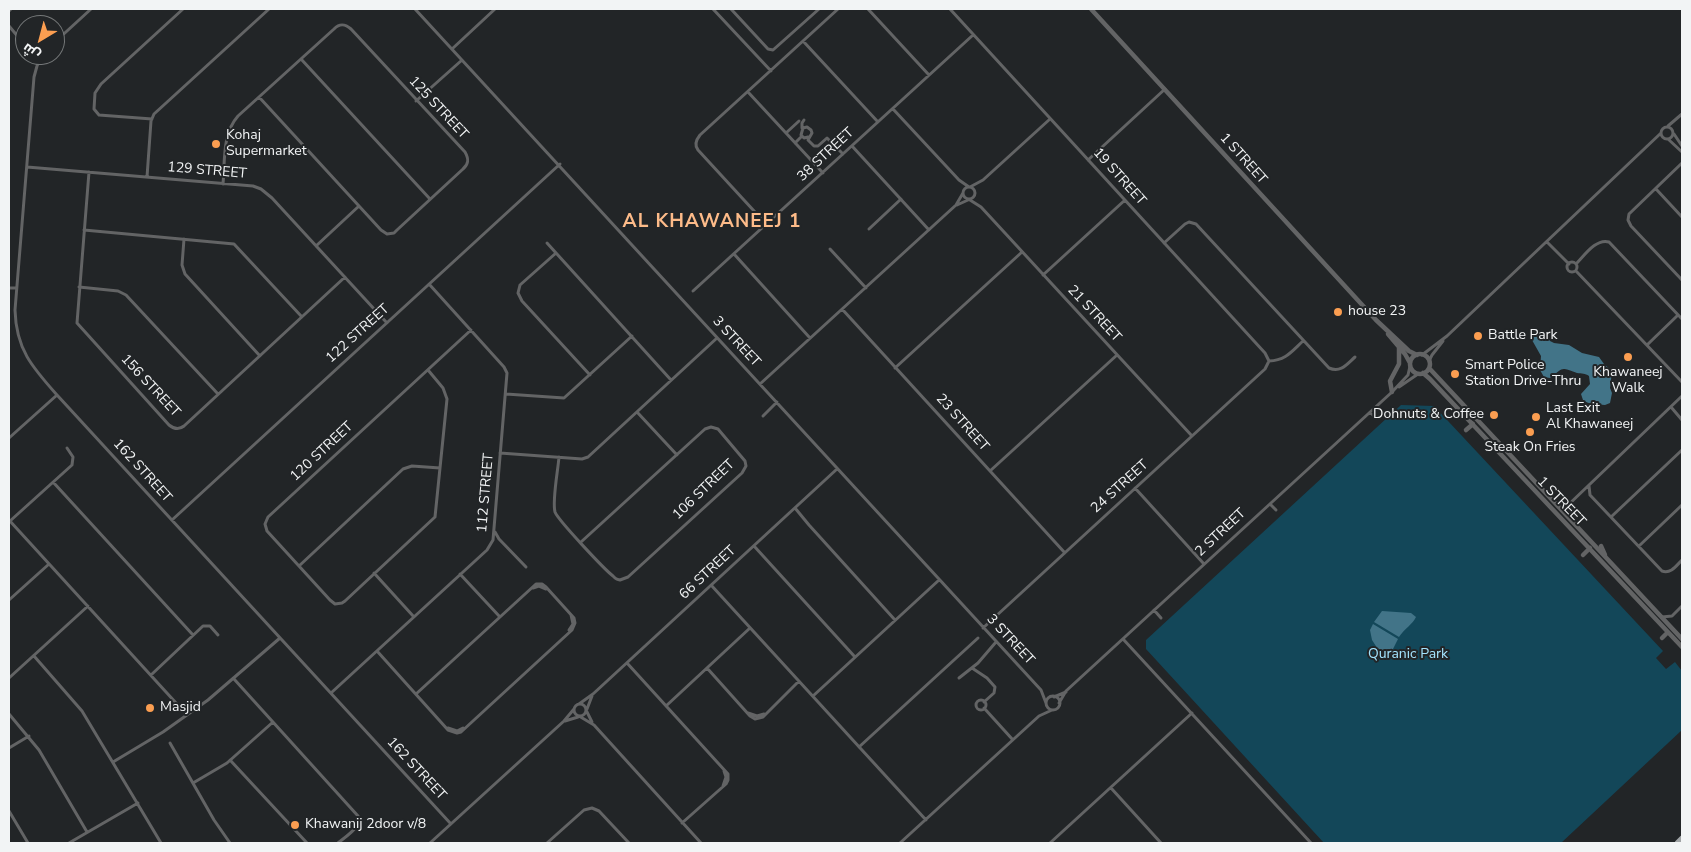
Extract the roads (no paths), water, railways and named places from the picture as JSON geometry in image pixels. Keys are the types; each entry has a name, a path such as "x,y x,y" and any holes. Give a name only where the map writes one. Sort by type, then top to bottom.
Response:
{"main road":[{"path":"1676,843 1682,838"}],"street":[{"path":"65,33 91,9"},
{"path":"152,119 99,115 94,109 95,93 101,84 183,9"},
{"path":"147,177 154,114 269,9"},
{"name":"3 STREET","path":"415,9 560,164 996,642 1041,690 1054,697"},
{"path":"452,48 495,9"},
{"path":"713,9 771,71"},
{"path":"731,9 768,49 773,50 819,9"},
{"path":"766,224 698,150 696,142 700,135 838,9"},
{"path":"868,9 929,75"},
{"name":"19 STREET","path":"950,9 1265,352 1269,361"},
{"name":"1 STREET","path":"1091,9 1380,323 1409,351 1420,355"},
{"name":"125 STREET","path":"223,184 226,140 229,128 238,116 338,25 342,24 347,26 465,152 468,159 466,167 397,230 390,234 383,232 259,97"},
{"name":"38 STREET","path":"693,291 973,35"},
{"path":"803,41 878,122"},
{"path":"301,59 430,199"},
{"path":"416,101 462,60"},
{"name":"162 STREET","path":"38,65 34,77 16,288 15,322 20,344 31,365 451,824"},
{"path":"1088,160 1165,89"},
{"path":"748,92 823,173"},
{"path":"893,109 959,180 974,189 976,194"},
{"path":"1445,338 1432,355 1429,361 1429,368 1421,374 1413,371 1410,364 1412,359 1445,338 1654,141 1662,129 1682,114"},
{"path":"760,384 956,205 965,189 984,180 1050,119"},
{"path":"795,143 802,136 802,122 804,120"},
{"path":"1654,141 1672,136 1676,120"},
{"path":"786,133 799,121"},
{"path":"1668,126 1682,146"},
{"path":"803,128 807,127 811,130 812,133 808,137"},
{"path":"1661,133 1682,152"},
{"path":"802,136 808,137"},
{"path":"808,137 808,140 816,147 827,138 843,154"},
{"path":"852,146 929,230"},
{"name":"122 STREET","path":"172,520 560,164"},
{"path":"1682,164 1629,214 1628,220 1631,226 1682,280"},
{"name":"129 STREET","path":"27,167 254,186 267,193 387,323"},
{"name":"156 STREET","path":"89,172 76,319 78,326 175,429 182,428 345,278"},
{"path":"959,180 965,198 969,200"},
{"path":"956,205 975,197 984,180"},
{"path":"1656,189 1682,217"},
{"name":"21 STREET","path":"976,194 981,207"},
{"path":"869,229 901,199"},
{"name":"21 STREET","path":"969,200 981,207 1192,436"},
{"path":"1043,275 1125,200"},
{"path":"316,246 359,206"},
{"path":"1164,243 1185,224 1196,224 1326,365 1333,370 1342,369 1355,356"},
{"path":"84,230 234,244 302,317"},
{"path":"184,239 182,265 185,274 260,356"},
{"path":"1548,241 1569,264"},
{"path":"1576,264 1599,242 1609,242 1682,319"},
{"path":"547,243 671,380"},
{"path":"830,249 866,288"},
{"path":"895,368 1022,252"},
{"path":"556,253 520,285 518,293 522,301 590,375"},
{"path":"734,254 810,338"},
{"path":"1569,264 1572,262 1576,264"},
{"path":"1569,264 1567,267 1569,271 1576,271 1682,382"},
{"path":"1576,264 1578,267 1576,271"},
{"name":"112 STREET","path":"331,693 491,545 494,530 506,394 506,370 429,284"},
{"path":"79,287 118,291 126,295 218,394"},
{"path":"9,288 16,288"},
{"name":"23 STREET","path":"842,309 1065,553"},
{"path":"1647,345 1678,315"},
{"name":"1 STREET","path":"1380,323 1407,357 1410,364"},
{"name":"120 STREET","path":"374,574 342,603 335,604 267,531 265,524 268,517 471,330"},
{"path":"506,394 564,398 632,336"},
{"path":"500,452 582,459 588,457 717,338"},
{"path":"1269,361 1284,358 1304,341"},
{"path":"1392,392 1390,380 1399,364 1399,347"},
{"path":"990,471 1117,355"},
{"path":"1420,355 1426,357 1429,361"},
{"name":"24 STREET","path":"983,628 1267,368 1269,361"},
{"name":"2 STREET","path":"1054,697 1066,691 1392,392 1408,375 1410,364"},
{"name":"1 STREET","path":"1429,368 1682,639"},
{"path":"414,617 374,574 435,517 446,395 443,388 428,370"},
{"name":"1 STREET","path":"1421,374 1430,378 1682,647"},
{"name":"2 STREET","path":"1392,392 1421,374"},
{"path":"9,438 57,394"},
{"path":"1565,508 1682,396"},
{"path":"763,416 776,402"},
{"path":"1670,407 1682,420"},
{"path":"637,412 677,455"},
{"path":"1370,412 1376,418"},
{"path":"1466,430 1473,424"},
{"name":"106 STREET","path":"705,429 718,429 744,458 746,466 742,473 628,577 620,580 614,578 581,542 705,429"},
{"path":"67,448 74,456 74,462 9,521 187,715"},
{"path":"1611,517 1682,450"},
{"path":"559,457 555,512 581,542"},
{"path":"299,566 403,470 412,466 440,468"},
{"name":"66 STREET","path":"579,704 593,694 837,469"},
{"path":"54,482 194,634"},
{"path":"1589,485 1590,495"},
{"path":"1135,488 1204,564"},
{"path":"1581,493 1590,495 1664,572 1671,571 1682,560"},
{"path":"1270,504 1276,510"},
{"path":"1639,546 1682,506"},
{"path":"795,508 895,620"},
{"path":"494,530 502,543 526,567"},
{"path":"491,545 502,543"},
{"path":"754,546 855,657"},
{"path":"1601,546 1605,556"},
{"path":"1584,554 1590,548"},
{"path":"9,600 48,564"},
{"path":"460,574 500,617"},
{"path":"813,696 939,580"},
{"path":"377,651 450,732 454,734 461,732 572,630 575,625 574,618 544,585 534,586 416,694"},
{"path":"711,585 926,820"},
{"path":"9,678 88,606"},
{"path":"1670,626 1672,616 1682,606"},
{"path":"1154,610 1161,618"},
{"path":"1662,617 1672,616"},
{"path":"151,675 205,625 210,626 218,635"},
{"path":"666,706 750,628"},
{"path":"1662,638 1668,632"},
{"path":"114,762 208,700 280,638"},
{"path":"859,747 978,638"},
{"path":"1123,639 1311,843"},
{"path":"959,678 972,668 996,642"},
{"path":"34,656 78,706 114,762 161,843"},
{"path":"627,663 729,777 728,782 682,823"},
{"path":"707,668 752,718 757,719 763,717 799,681"},
{"path":"972,668 987,678 995,687 994,693 984,702"},
{"path":"234,679 358,816 358,825 338,843"},
{"name":"3 STREET","path":"1041,690 1046,703"},
{"name":"2 STREET","path":"1059,703 1066,691"},
{"name":"66 STREET","path":"586,710 593,694"},
{"path":"900,843 1039,716 1057,708 1059,703 1057,698 1048,698 1039,716"},
{"path":"984,702 980,700 975,705 979,711 984,708"},
{"path":"984,702 986,705 984,708 1013,740"},
{"path":"1046,703 1052,710"},
{"path":"430,843 564,721 579,704 584,705 594,725 701,843"},
{"path":"574,709 575,714 594,725"},
{"path":"564,721 584,715 586,710"},
{"path":"1050,843 1192,713"},
{"path":"9,714 39,750 87,832"},
{"path":"193,783 230,760 273,722"},
{"path":"9,748 29,736"},
{"path":"170,743 214,820 230,843"},
{"path":"230,760 306,843"},
{"path":"1111,788 1161,843"},
{"path":"69,843 138,803"},
{"path":"547,843 584,810 592,808 599,811 629,843"},
{"path":"9,811 28,843"}],"place":[{"name":"Kohaj Supermarket","path":"216,144"},
{"name":"house 23","path":"1338,312"},
{"name":"Battle Park","path":"1478,336"},
{"name":"Khawaneej Walk","path":"1628,357"},
{"name":"Smart Police Station Drive-Thru","path":"1455,374"},
{"name":"Dohnuts & Coffee","path":"1494,415"},
{"name":"Last Exit Al Khawaneej","path":"1536,417"},
{"name":"Steak On Fries","path":"1530,432"},
{"name":"Masjid","path":"150,708"},
{"name":"Khawanij 2door v/8","path":"295,825"}],"district":[{"name":"AL KHAWANEEJ 1","path":"712,222"}],"park label":[{"name":"Quranic Park","path":"1408,655"}]}
